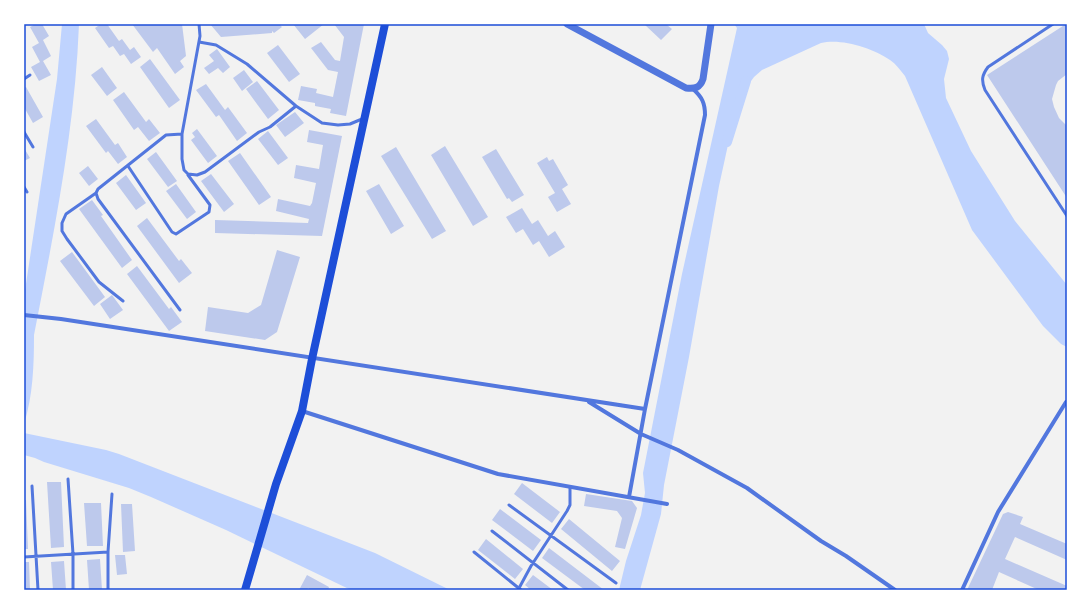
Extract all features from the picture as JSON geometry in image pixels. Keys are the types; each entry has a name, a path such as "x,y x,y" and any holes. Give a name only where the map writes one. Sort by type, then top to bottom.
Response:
{"main road":[{"path":"245,590 276,484 302,411 312,358 385,24"}],"street":[{"path":"567,24 686,88 693,89 702,84 711,24"},
{"path":"629,497 645,409 705,115 705,105 701,97 693,89"},
{"path":"24,315 645,409"},
{"path":"586,400 641,434 676,449 747,488 821,541 846,556 895,590"},
{"path":"962,590 998,512 1066,402"},
{"path":"302,411 498,474 667,504"}],"lane":[{"path":"128,166 172,232 176,234 209,212 210,205 184,170 182,159 182,134 200,36 199,24"},
{"path":"1053,24 988,67 983,74 982,82 985,90 1067,216"},
{"path":"199,42 216,45 247,64 296,106 322,122 338,125 350,124 365,118"},
{"path":"24,79 30,75"},
{"path":"188,174 197,175 205,172 259,132 270,127 296,106"},
{"path":"24,132 33,147"},
{"path":"123,301 99,282 67,239 62,230 62,223 66,214 96,193 98,189 166,136 182,134"},
{"path":"24,188 27,192"},
{"path":"96,193 98,199 180,310"},
{"path":"68,479 73,554 73,590"},
{"path":"32,486 38,590"},
{"path":"474,552 520,590 533,563 570,505 570,487"},
{"path":"108,590 108,552 112,494"},
{"path":"508,505 616,583"},
{"path":"492,531 568,590"},
{"path":"24,557 108,552"}],"water":[{"path":"62,24 79,24 77,63 62,180 34,335 31,391 24,424 24,297 57,79"},
{"path":"734,24 924,24 928,33 947,51 949,59 944,79 946,98 971,151 1015,221 1067,285 1067,347 1061,344 1043,326 972,230 905,76 894,63 875,52 857,45 829,42 821,43 762,70 754,77 738,99 719,186 689,357 664,485 661,514 640,590 619,590 626,561 641,515 645,493 643,473 682,274 737,28"},
{"path":"24,433 119,454 375,553 450,590 351,590 226,530 151,497 129,488 24,455"}],"building":[{"path":"36,24 42,24 49,36 43,40 51,56 43,61 51,75 39,81 31,67 40,62 32,47 39,43 30,27"},
{"path":"101,24 107,24 119,41 122,39 130,50 134,47 141,57 131,64 124,54 120,56 113,46 109,48 95,28"},
{"path":"132,24 182,24 186,56 180,61 184,67 175,74 157,48 153,52"},
{"path":"210,24 279,24 282,27 274,33 272,31 272,33 221,37"},
{"path":"293,24 324,24 305,39"},
{"path":"334,24 364,24 346,116 330,113 331,109 315,106 315,103 298,100 301,86 317,89 316,93 333,97 338,72 328,70 311,48 321,42 335,60 340,61 344,37"},
{"path":"644,24 668,24 667,25 672,29 661,40"},
{"path":"1066,24 1067,74 1058,81 1052,99 1059,118 1067,126 1067,198 987,75"},
{"path":"278,45 300,74 289,82 267,53"},
{"path":"217,49 230,67 223,73 218,68 209,74 204,68 214,61 209,55"},
{"path":"150,59 180,100 169,108 140,67"},
{"path":"102,67 117,88 107,96 91,75"},
{"path":"244,70 253,82 242,91 233,78"},
{"path":"257,81 279,110 268,119 246,89"},
{"path":"206,84 225,110 228,107 247,133 237,141 219,115 216,117 196,90"},
{"path":"26,87 43,117 33,123 24,107 24,88"},
{"path":"124,92 146,122 149,119 160,133 149,141 138,127 134,130 113,100"},
{"path":"295,112 304,123 285,137 276,125"},
{"path":"96,119 115,145 118,143 127,157 118,164 108,151 106,153 86,126"},
{"path":"197,129 217,156 208,163 191,140 195,137 192,133"},
{"path":"309,130 342,136 322,236 215,233 215,220 308,223 309,219 276,211 278,199 310,206 312,203 316,183 294,178 296,165 319,169 323,145 307,142"},
{"path":"268,131 288,158 278,165 258,139"},
{"path":"445,146 488,217 473,226 431,155"},
{"path":"396,147 446,231 432,239 381,156"},
{"path":"24,148 30,158 24,161"},
{"path":"496,149 524,195 512,202 509,198 507,199 482,157"},
{"path":"156,152 177,181 168,187 147,159"},
{"path":"240,153 271,197 259,205 228,161"},
{"path":"547,157 549,161 553,159 568,185 562,189 571,204 557,212 548,197 555,193 537,163"},
{"path":"88,166 98,179 89,186 79,173"},
{"path":"211,174 234,204 224,212 201,181"},
{"path":"126,175 146,203 136,210 116,183"},
{"path":"176,184 196,212 187,219 166,191"},
{"path":"379,184 404,226 391,234 366,191"},
{"path":"92,200 103,215 101,216 132,260 122,268 79,209"},
{"path":"522,208 532,224 538,220 548,236 555,231 565,247 549,257 539,241 533,245 523,229 516,233 506,217"},
{"path":"147,218 179,261 181,259 192,273 179,283 137,226"},
{"path":"277,250 300,257 277,332 265,340 205,331 208,307 248,313 261,305"},
{"path":"72,252 105,297 94,306 60,261"},
{"path":"137,266 169,309 171,307 182,322 169,331 127,274"},
{"path":"112,295 123,310 110,319 100,304"},
{"path":"47,482 61,482 64,547 51,548"},
{"path":"522,483 560,512 552,523 514,494"},
{"path":"586,494 632,501 637,508 625,549 615,547 622,518 617,511 584,506"},
{"path":"24,500 26,500 28,549 24,549"},
{"path":"84,503 101,503 103,546 87,546"},
{"path":"121,504 132,504 135,551 123,552"},
{"path":"500,509 541,540 533,551 492,520"},
{"path":"1008,512 1023,517 1020,524 1067,544 1067,560 1015,537 1005,559 1067,586 1065,590 1039,590 999,572 992,590 967,590 1003,514"},
{"path":"569,519 620,561 612,571 561,529"},
{"path":"486,539 523,569 515,579 478,550"},
{"path":"549,548 604,590 585,590 542,558"},
{"path":"115,555 125,555 127,574 117,575"},
{"path":"100,559 102,590 89,590 87,560"},
{"path":"64,561 66,590 53,590 51,562"},
{"path":"24,562 29,562 30,590 24,590"},
{"path":"307,575 329,587 328,590 311,590 308,588 307,590 299,590"},
{"path":"533,575 553,590 531,590 525,585"}],"waterway":[{"path":"727,142 746,81"}]}
